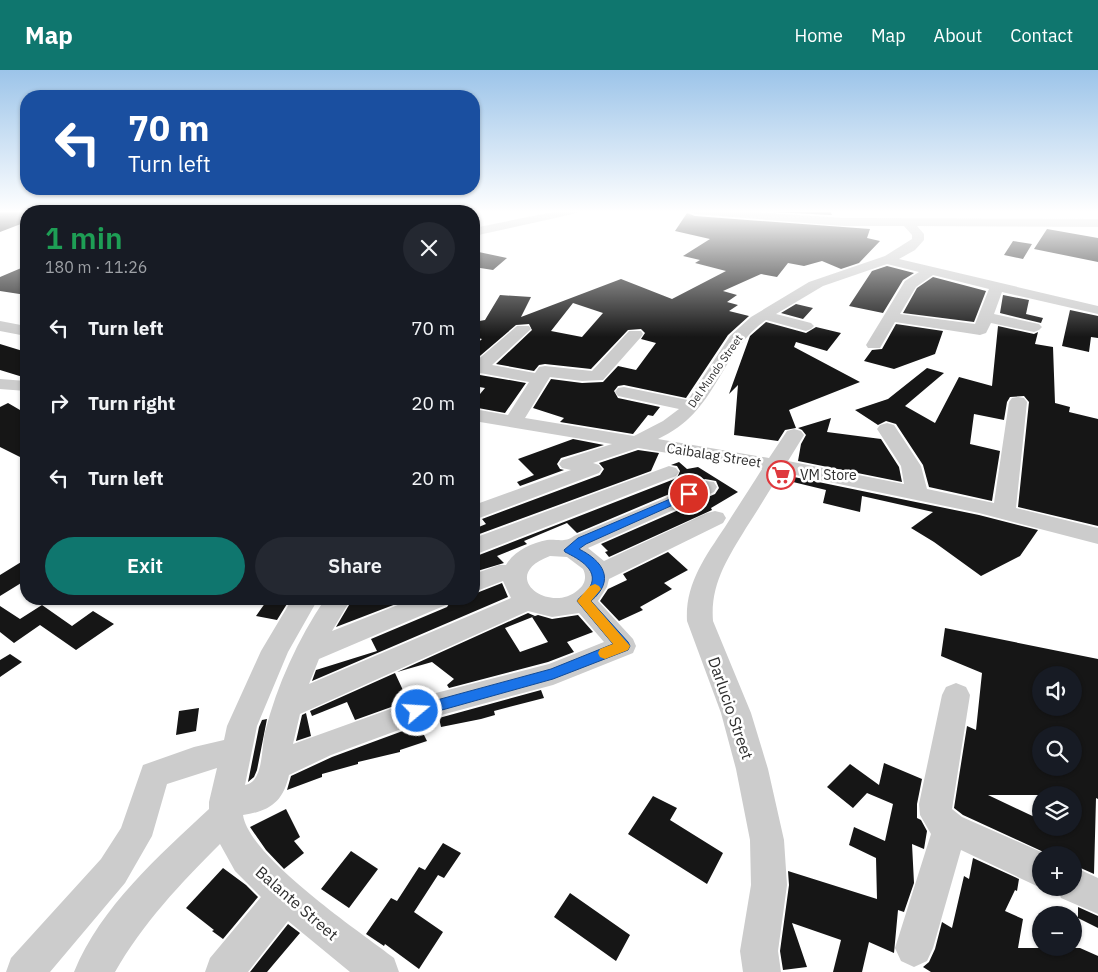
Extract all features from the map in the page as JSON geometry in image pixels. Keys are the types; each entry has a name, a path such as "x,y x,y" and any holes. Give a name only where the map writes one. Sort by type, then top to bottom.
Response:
{"street":[{"name":"Del Mundo Street","path":"570,464 634,442 664,428 681,417 692,406 734,341 764,315 824,281 900,253"},
{"path":"885,260 1098,310"},
{"path":"874,344 910,284 930,271"},
{"path":"891,317 919,322 950,324 980,330 997,287"},
{"path":"764,315 806,326"},
{"path":"985,317 1034,327"},
{"path":"0,326 20,330"},
{"path":"523,329 481,366 486,370 542,375 597,376 635,334"},
{"path":"513,421 542,375"},
{"path":"0,384 20,386"},
{"path":"624,392 692,406"},
{"path":"1004,512 1018,402"},
{"name":"Caibalag Street","path":"480,416 776,465 1004,512 1098,536"},
{"path":"887,429 911,466 917,494"},
{"name":"Darlucio Street","path":"762,972 759,951 769,885 767,840 752,769 730,699 700,621 699,607 704,581 719,551 794,435"},
{"path":"480,511 615,461"},
{"path":"480,544 669,472"},
{"path":"570,550 582,541 706,487"},
{"path":"498,504 538,551"},
{"path":"598,574 715,518"},
{"path":"548,548 570,550 588,559 598,574 597,584 593,593 583,601 570,606 555,608 540,606 527,601 515,588 513,573 522,560 538,551 548,548"},
{"path":"480,581 498,573 513,573"},
{"path":"288,706 527,601"},
{"path":"274,767 320,746 432,706 553,674 623,646 583,601"},
{"path":"229,821 235,752 242,726 275,651 302,605"},
{"path":"92,972 119,929 170,870 229,821 245,800 263,794 269,788 288,706 308,652 324,619 334,605"},
{"path":"308,652 422,605"},
{"path":"956,695 935,804 935,814 941,822 950,828 1032,866"},
{"path":"25,972 113,871 135,836 154,775 190,760 235,752"},
{"name":"Balante Street","path":"229,821 247,859 285,896 380,972"},
{"path":"914,948 950,828"},
{"path":"1082,889 1098,896"},
{"path":"224,972 285,896"}],"building":[{"path":"480,253 507,258 493,270 480,268"},
{"path":"688,253 868,253 859,263 841,269 822,261 804,266 788,263 777,277 761,274 723,291 737,295 727,302 738,305 729,311 749,316 728,335 686,398 624,385 618,386 614,391 618,398 660,407 653,416 648,415 633,434 560,422 564,418 533,408 551,379 582,383 603,382 618,366 636,370 656,343 641,339 645,333 641,329 628,330 591,369 545,364 539,365 534,371 496,364 532,330 529,324 516,325 480,356 480,341 482,339 480,338 480,321 485,320 500,295 531,297 521,317 621,279 672,299 726,271 695,263 700,260 683,256","holes":["573,303 603,313 582,337 551,331"]},
{"path":"1005,253 1027,253 1023,259 1004,255"},
{"path":"1054,253 1098,253 1098,262"},
{"path":"887,266 914,273 903,280 883,313 849,306 872,271"},
{"path":"20,269 20,294 0,291 0,277"},
{"path":"933,277 986,291 974,322 903,313 917,288"},
{"path":"1003,295 1029,300 1026,314 1043,318 1041,323 1000,313"},
{"path":"796,304 813,308 803,319 781,313"},
{"path":"1070,310 1098,316 1098,338 1091,337 1089,352 1062,346"},
{"path":"766,322 806,333 816,327 841,333 827,351 796,342 794,347 860,382 789,410 796,428 785,430 778,441 734,435 738,385 729,394 750,336"},
{"path":"896,324 943,331 935,354 894,369 864,361 872,350 882,349"},
{"path":"998,326 1034,334 1038,332 1035,344 1053,347 1055,403 1070,407 1069,412 1098,419 1098,526 1018,507 1029,402 1024,396 1010,397 1007,402 1004,420 974,414 970,444 1000,451 992,501 929,487 923,465 896,424 886,421 878,425 855,410 888,399 927,368 944,373 905,406 935,423 959,377 992,386"},
{"path":"0,344 20,350 20,376 0,370"},
{"path":"480,375 526,383 505,413 480,408 480,394 485,388 480,387"},
{"path":"8,403 20,410 20,457 0,447 0,407"},
{"path":"831,418 827,432 881,439 899,467 902,482 798,461 801,444 806,435 798,428"},
{"path":"573,439 604,445 561,458 557,464 560,469 564,470 520,486 517,482 534,475 518,459"},
{"path":"638,450 659,453 651,471 480,534 480,526 486,524 482,519 600,475 604,469 599,463"},
{"path":"679,462 687,469 698,467 738,492 711,508 712,510 609,557 605,552 608,551 601,544 715,494 719,488 716,481 705,479 577,533 567,523 524,541 527,544 497,556 504,563 480,570 480,555 677,478 680,471 677,466 671,465"},
{"path":"794,477 979,515 1038,530 1020,556 981,576 911,528 933,512 862,496 860,512 823,503 826,490 793,482"},
{"path":"668,552 688,570 664,583 672,589 640,607 643,610 619,621 600,601 608,589 627,580 623,574"},
{"path":"20,563 20,584 0,596 0,575"},
{"path":"502,583 508,597 312,681 316,670 377,651 371,639 448,605 480,605 480,592"},
{"path":"42,605 72,626 93,611 114,624 76,650 40,625 14,643 0,632 0,606 20,619"},
{"path":"264,605 286,605 277,620 256,616"},
{"path":"349,605 393,605 336,627"},
{"path":"528,613 552,619 578,615 593,632 567,642 574,652 548,662 449,688 447,685 454,679 432,662 397,672","holes":["532,617 548,642 520,652 505,628"]},
{"path":"945,628 1098,659 1098,799 1096,798 1094,874 1082,869 1082,846 1032,847 963,815 954,808 967,726 976,730 982,673 941,656"},
{"path":"10,654 22,662 0,677 0,660"},
{"path":"395,673 408,701 355,720 347,702 312,716 310,711"},
{"path":"541,690 544,698 494,711 495,715 481,719 441,727 439,718"},
{"path":"199,708 196,731 176,735 179,711"},
{"path":"306,713 311,736 296,741 302,715"},
{"path":"267,719 257,770 254,777 248,782 259,727 262,720"},
{"path":"419,725 427,741 400,750 400,752 358,762 358,764 322,774 322,777 287,790 291,776 332,757"},
{"path":"884,763 922,779 917,804 917,818 921,820 927,831 924,849 912,844 914,883 904,912 898,910 894,953 869,942 862,972 833,972 841,940 792,923 807,967 783,970 780,951 789,885 788,871 877,899 876,858 849,845 854,827 885,841 893,804 867,793 853,808 827,787 850,764 879,785"},
{"path":"653,796 677,808 670,820 723,853 707,884 628,834"},
{"path":"286,809 300,837 294,841 304,853 284,869 266,850 250,827"},
{"path":"443,843 461,853 444,878 438,875 414,912 443,932 419,969 385,944 384,946 366,934 391,898 397,901 419,867 425,870"},
{"path":"351,851 378,869 349,908 321,889"},
{"path":"973,858 1019,879 1017,891 1015,890 1005,911 1023,919 1018,948 1032,948 1032,956 1082,956 1082,949 1098,956 1098,972 931,972 923,967 929,962 935,949 942,922 952,928 964,876 969,879"},
{"path":"223,868 246,885 258,897 223,939 186,908"},
{"path":"570,893 630,935 616,961 554,917"},
{"path":"1082,909 1098,916 1098,928 1082,920"},
{"path":"288,924 300,933 267,972 250,972"}],"slow traffic":[{"path":"595,589 583,601 623,646 605,653"}],"place":[{"name":"VM Store","path":"781,475"}],"route":[{"path":"417,711 553,674 623,646 583,601 593,593 597,584 598,574 594,566 588,559 570,550 582,541 689,494"}]}
